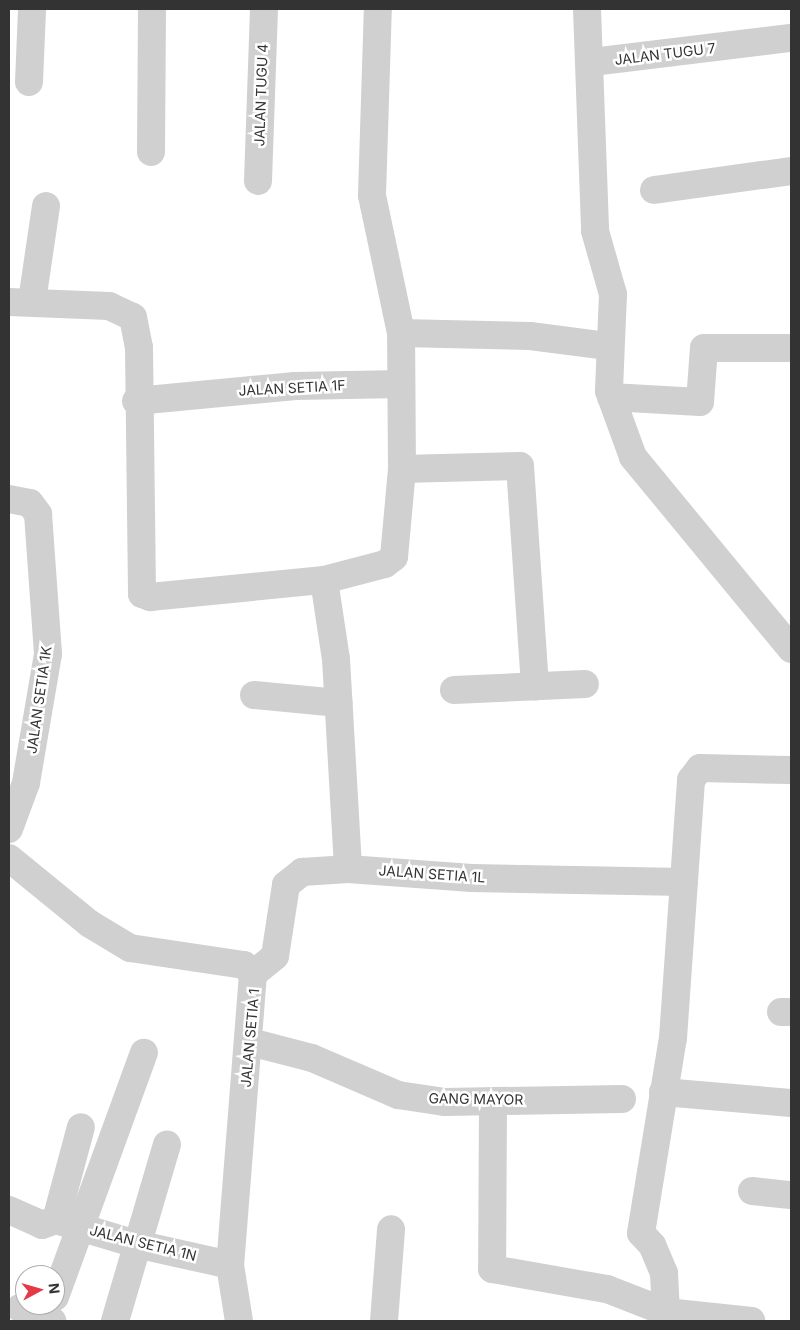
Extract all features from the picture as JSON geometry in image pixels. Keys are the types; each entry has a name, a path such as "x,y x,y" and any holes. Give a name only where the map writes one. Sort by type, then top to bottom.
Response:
{"street":[{"path":"29,82 32,9"},
{"path":"151,152 152,9"},
{"name":"JALAN TUGU 4","path":"258,181 264,9"},
{"path":"46,206 21,301 109,306 133,318 139,347 136,401 142,594 150,597 324,580 385,564 394,557 402,469 402,384 401,333 372,195 378,9"},
{"path":"587,9 592,62 595,231 613,294 608,346 611,397 633,457 791,649"},
{"name":"JALAN TUGU 7","path":"592,62 791,38"},
{"path":"654,190 791,171"},
{"path":"401,333 530,336 608,346"},
{"path":"611,397 700,402 704,348 791,348"},
{"name":"JALAN SETIA 1F","path":"136,401 295,386 402,384"},
{"path":"402,469 520,466 535,686"},
{"name":"JALAN SETIA 1K","path":"9,499 30,503 38,514 48,654 26,783 9,829"},
{"path":"324,580 339,704 348,869"},
{"path":"454,690 585,684"},
{"path":"254,695 339,704"},
{"path":"666,1312 664,1273 652,1245 640,1233 673,1038 693,773 700,768 791,770"},
{"name":"JALAN SETIA 1","path":"9,858 90,924 130,948 244,965 253,974 250,1042 230,1265 239,1321"},
{"name":"JALAN SETIA 1L","path":"253,974 275,956 280,910 294,875 348,869 472,878 684,882"},
{"name":"GANG MAYOR","path":"250,1042 312,1058 385,1093 445,1102 622,1099"},
{"path":"65,1273 84,1228 144,1053"},
{"path":"663,1092 791,1103"},
{"path":"493,1101 492,1269 607,1289 666,1312 752,1321"},
{"path":"56,1220 81,1127"},
{"path":"115,1321 136,1244 167,1144"},
{"path":"752,1191 791,1195"},
{"name":"JALAN SETIA 1N","path":"9,1210 42,1225 56,1220 136,1244 230,1265"},
{"path":"384,1321 391,1230"},
{"path":"38,1315 54,1321"}]}
